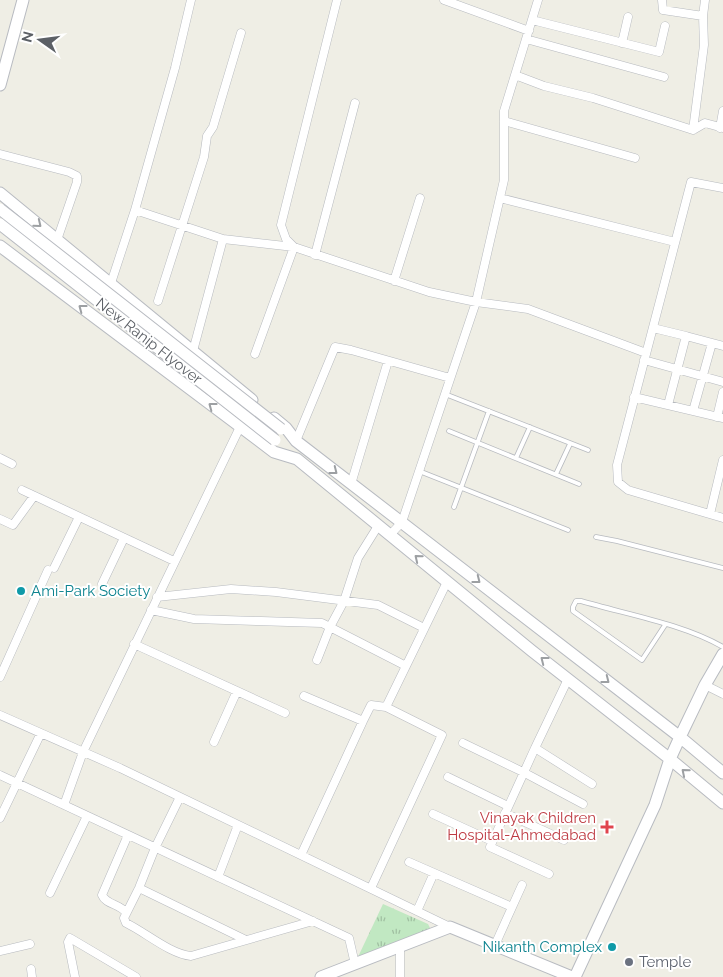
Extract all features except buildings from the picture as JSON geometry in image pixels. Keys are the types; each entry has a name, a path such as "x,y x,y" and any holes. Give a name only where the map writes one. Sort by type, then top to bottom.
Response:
{"main road":[{"path":"0,85 22,0"},
{"path":"0,193 286,428 296,441 680,737 723,774"},
{"name":"New Ranip Flyover","path":"0,209 296,441"},
{"name":"New Ranip Flyover","path":"0,224 274,440 447,582 723,803"},
{"path":"0,246 274,452 297,460"},
{"path":"321,977 450,927 573,977 655,805 670,759 680,737 705,685 723,654"}],"street":[{"path":"111,283 175,68 191,0"},
{"path":"294,247 286,239 281,225 337,0"},
{"path":"444,0 529,31"},
{"path":"390,535 402,522 476,302 504,180 504,111 538,0"},
{"path":"662,0 663,10 703,16"},
{"path":"693,130 704,45 703,16 705,0"},
{"path":"622,43 628,17"},
{"path":"532,20 659,52 665,26"},
{"path":"158,301 204,158 207,136 213,127 241,33"},
{"path":"526,39 664,77"},
{"path":"515,75 544,86 593,98 693,130 705,123 721,128 723,111"},
{"path":"315,255 355,103"},
{"path":"504,121 635,158"},
{"path":"0,154 69,172 77,176 77,182 58,240 41,277"},
{"path":"723,188 691,182 617,465 618,482 628,490 723,518"},
{"path":"394,281 420,198"},
{"path":"500,198 675,242"},
{"path":"134,210 223,239 294,247 429,292 528,310 676,369 723,382"},
{"path":"193,351 223,239"},
{"path":"255,354 294,247"},
{"path":"652,328 723,346"},
{"path":"668,405 686,336"},
{"path":"693,411 712,343"},
{"path":"296,441 334,347 450,378"},
{"path":"351,484 388,361"},
{"path":"634,396 720,417 723,392"},
{"path":"64,805 83,752 240,427"},
{"path":"0,458 12,464"},
{"path":"710,514 723,460"},
{"path":"22,490 174,561"},
{"path":"0,519 13,525 34,496"},
{"path":"0,677 51,569 79,517"},
{"path":"317,660 330,627 344,601 358,558 378,526"},
{"path":"102,584 124,538"},
{"path":"386,707 447,582"},
{"path":"157,597 231,589 276,592 378,605 424,628"},
{"path":"151,610 194,619 322,623 406,666"},
{"path":"134,644 285,713"},
{"path":"549,874 490,847 523,772 568,679"},
{"path":"705,685 723,694"},
{"path":"214,742 237,691"},
{"path":"304,696 363,721"},
{"path":"301,855 372,705 386,707 442,735 371,888"},
{"path":"0,715 180,797 450,927"},
{"path":"0,818 41,734"},
{"path":"463,743 583,804"},
{"path":"535,748 592,784"},
{"path":"0,775 349,938 355,964"},
{"path":"448,777 564,840"},
{"path":"180,797 155,848 124,921 183,955 191,956 313,921"},
{"path":"433,814 492,841"},
{"path":"50,893 87,816"},
{"path":"218,877 238,825"},
{"path":"126,914 124,909 104,900 102,895 128,835"},
{"path":"409,862 512,907"},
{"path":"417,911 434,873"},
{"path":"496,946 522,885"},
{"path":"139,888 246,940"},
{"path":"75,977 68,942 70,938 136,977"},
{"path":"0,951 30,944"},
{"path":"400,946 400,977"}],"lane":[{"path":"445,394 588,450"},
{"path":"454,507 489,411"},
{"path":"516,458 530,427"},
{"path":"448,432 579,484"},
{"path":"556,474 570,444"},
{"path":"419,471 568,530"},
{"path":"596,537 723,568"},
{"path":"665,625 642,660 573,611 573,607 576,601 581,601 665,625 708,638 723,648"}],"green space":[{"path":"383,904 428,924 430,928 427,931 357,959"}],"place":[{"name":"Ami-Park Society","path":"21,591"},
{"name":"Vinayak Children Hospital-Ahmedabad","path":"607,827"},
{"name":"Nikanth Complex","path":"612,947"},
{"name":"Temple","path":"629,962"}]}
